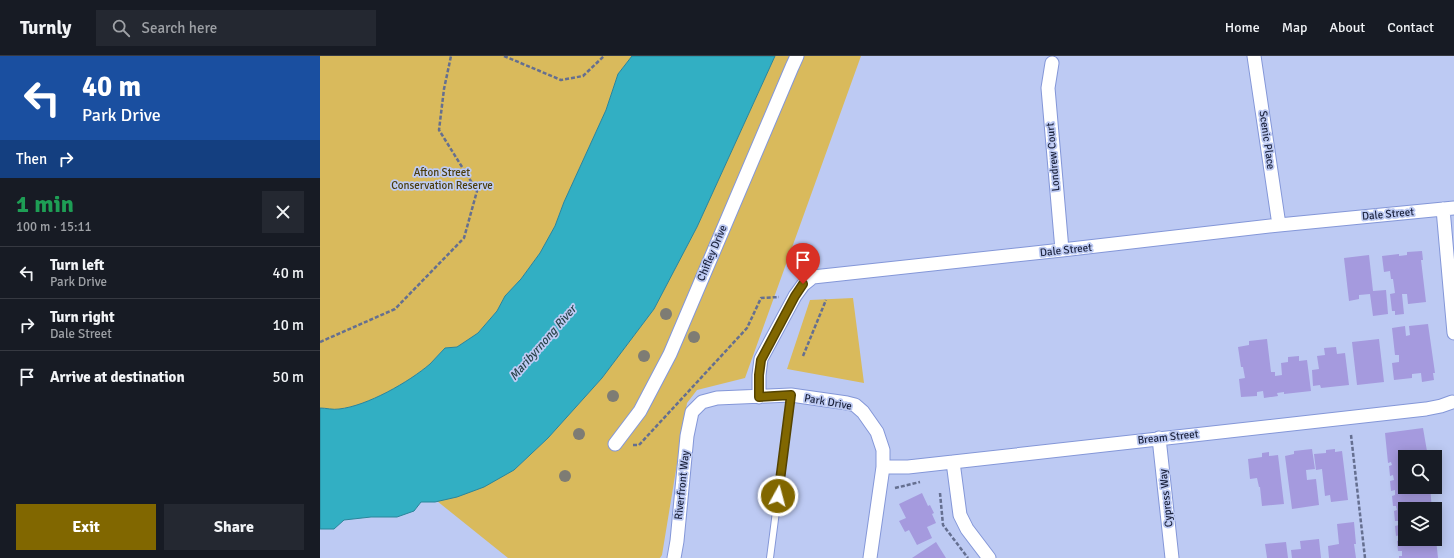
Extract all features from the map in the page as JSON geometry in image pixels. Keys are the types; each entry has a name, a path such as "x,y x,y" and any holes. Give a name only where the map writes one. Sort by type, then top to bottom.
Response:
{"street":[{"name":"Chifley Drive","path":"618,441 640,411 670,354 797,56"},
{"name":"Scenic Place","path":"1254,56 1279,225"},
{"name":"Londrew Court","path":"1052,63 1048,88 1062,250"},
{"name":"Dale Street","path":"759,397 761,360 795,296 803,284 813,277 1279,225 1448,208"},
{"path":"1448,208 1454,333"},
{"name":"Park Drive","path":"692,412 702,402 717,398 791,395 855,405 863,412 882,442 884,452 870,558"},
{"name":"Bream Street","path":"883,467 908,467 1426,409 1453,402"},
{"name":"Riverfront Way","path":"674,558 687,436 692,412"},
{"name":"Cypress Way","path":"1159,438 1172,558"},
{"path":"953,462 960,516 989,558"}],"lane":[{"path":"770,558 791,395"}],"path":[{"path":"320,342 395,309 464,238 477,191 439,130 444,89 451,56"},
{"path":"504,56 561,80 583,76 604,56"},
{"path":"618,441 634,446 638,445 747,328 761,298 795,296"},
{"path":"803,356 826,300"},
{"path":"1351,435 1364,558"},
{"path":"894,494 895,486 924,482"},
{"path":"940,491 943,525 968,558"}],"green space":[{"name":"Afton Street Conservation Reserve","path":"320,56 632,56 618,74 606,110 564,202 555,226 540,253 521,279 505,296 497,311 478,333 457,347 445,348 430,364 411,378 375,398 350,407 337,409 320,408"},
{"path":"775,56 861,56 745,378 697,390 687,403 662,555 660,558 508,558 437,501 514,470 548,438 602,378 654,309 697,227"},
{"path":"853,298 864,383 787,369 810,300"}],"water":[{"name":"Maribyrnong River","path":"632,56 775,56 697,227 654,309 602,378 548,438 514,470 484,487 457,497 435,502 421,502 414,511 397,517 371,517 344,520 334,529 320,529 320,408 339,409 350,407 375,398 421,371 445,348 457,347 478,333 497,311 505,296 521,279 540,253 555,226 564,202 606,110 618,74"}],"building":[{"path":"1422,251 1423,260 1421,260 1426,302 1408,304 1407,294 1402,294 1404,314 1395,315 1395,311 1392,311 1390,294 1395,293 1393,279 1391,279 1390,271 1384,272 1382,256 1399,254 1399,256 1407,255 1407,252"},
{"path":"1369,255 1373,291 1386,290 1388,314 1373,316 1370,294 1359,295 1359,299 1349,301 1344,258"},
{"path":"1428,324 1435,373 1433,373 1434,380 1422,382 1421,373 1412,374 1412,378 1394,380 1392,363 1399,362 1399,355 1395,355 1392,328 1405,326 1406,336 1410,335 1409,326"},
{"path":"1267,339 1271,372 1275,372 1275,376 1282,375 1281,363 1288,362 1288,357 1299,356 1299,361 1307,360 1311,391 1284,394 1284,392 1277,393 1278,396 1264,398 1263,391 1257,392 1257,396 1241,397 1239,379 1245,378 1243,367 1241,367 1238,347 1249,345 1249,341"},
{"path":"1379,339 1384,382 1357,385 1352,342"},
{"path":"1336,347 1337,354 1345,353 1349,385 1321,388 1320,385 1313,386 1312,370 1319,369 1317,356 1325,355 1324,348"},
{"path":"1423,428 1427,450 1398,450 1398,494 1431,494 1431,502 1398,502 1398,521 1395,521 1394,511 1397,510 1396,506 1393,506 1392,496 1395,495 1395,490 1391,491 1390,481 1394,480 1393,475 1390,476 1389,466 1392,465 1391,462 1388,463 1385,433"},
{"path":"1312,449 1315,469 1306,470 1307,480 1316,479 1319,505 1292,509 1285,456 1294,454 1294,451"},
{"path":"1335,449 1335,452 1342,451 1348,500 1331,502 1330,495 1325,496 1322,469 1316,470 1314,454 1326,453 1326,450"},
{"path":"1269,452 1269,456 1278,455 1284,504 1262,506 1260,487 1257,478 1250,479 1248,459 1262,457 1262,453"},
{"path":"922,493 928,506 930,505 934,513 932,514 936,523 927,527 932,538 917,545 909,530 905,532 899,521 906,518 899,504"},
{"path":"1354,522 1356,544 1354,544 1356,558 1329,558 1328,546 1339,544 1337,524"},
{"path":"1398,525 1398,536 1396,536 1395,526"},
{"path":"1319,539 1321,558 1292,558 1291,550 1301,549 1300,541"},
{"path":"1397,541 1398,546 1437,546 1438,558 1399,558 1399,556 1402,556 1402,551 1398,551"},
{"path":"936,542 946,558 912,558"},
{"path":"1286,542 1288,558 1267,558 1265,544"}],"route":[{"path":"778,496 791,395 759,397 759,375 761,360 803,284"}]}
